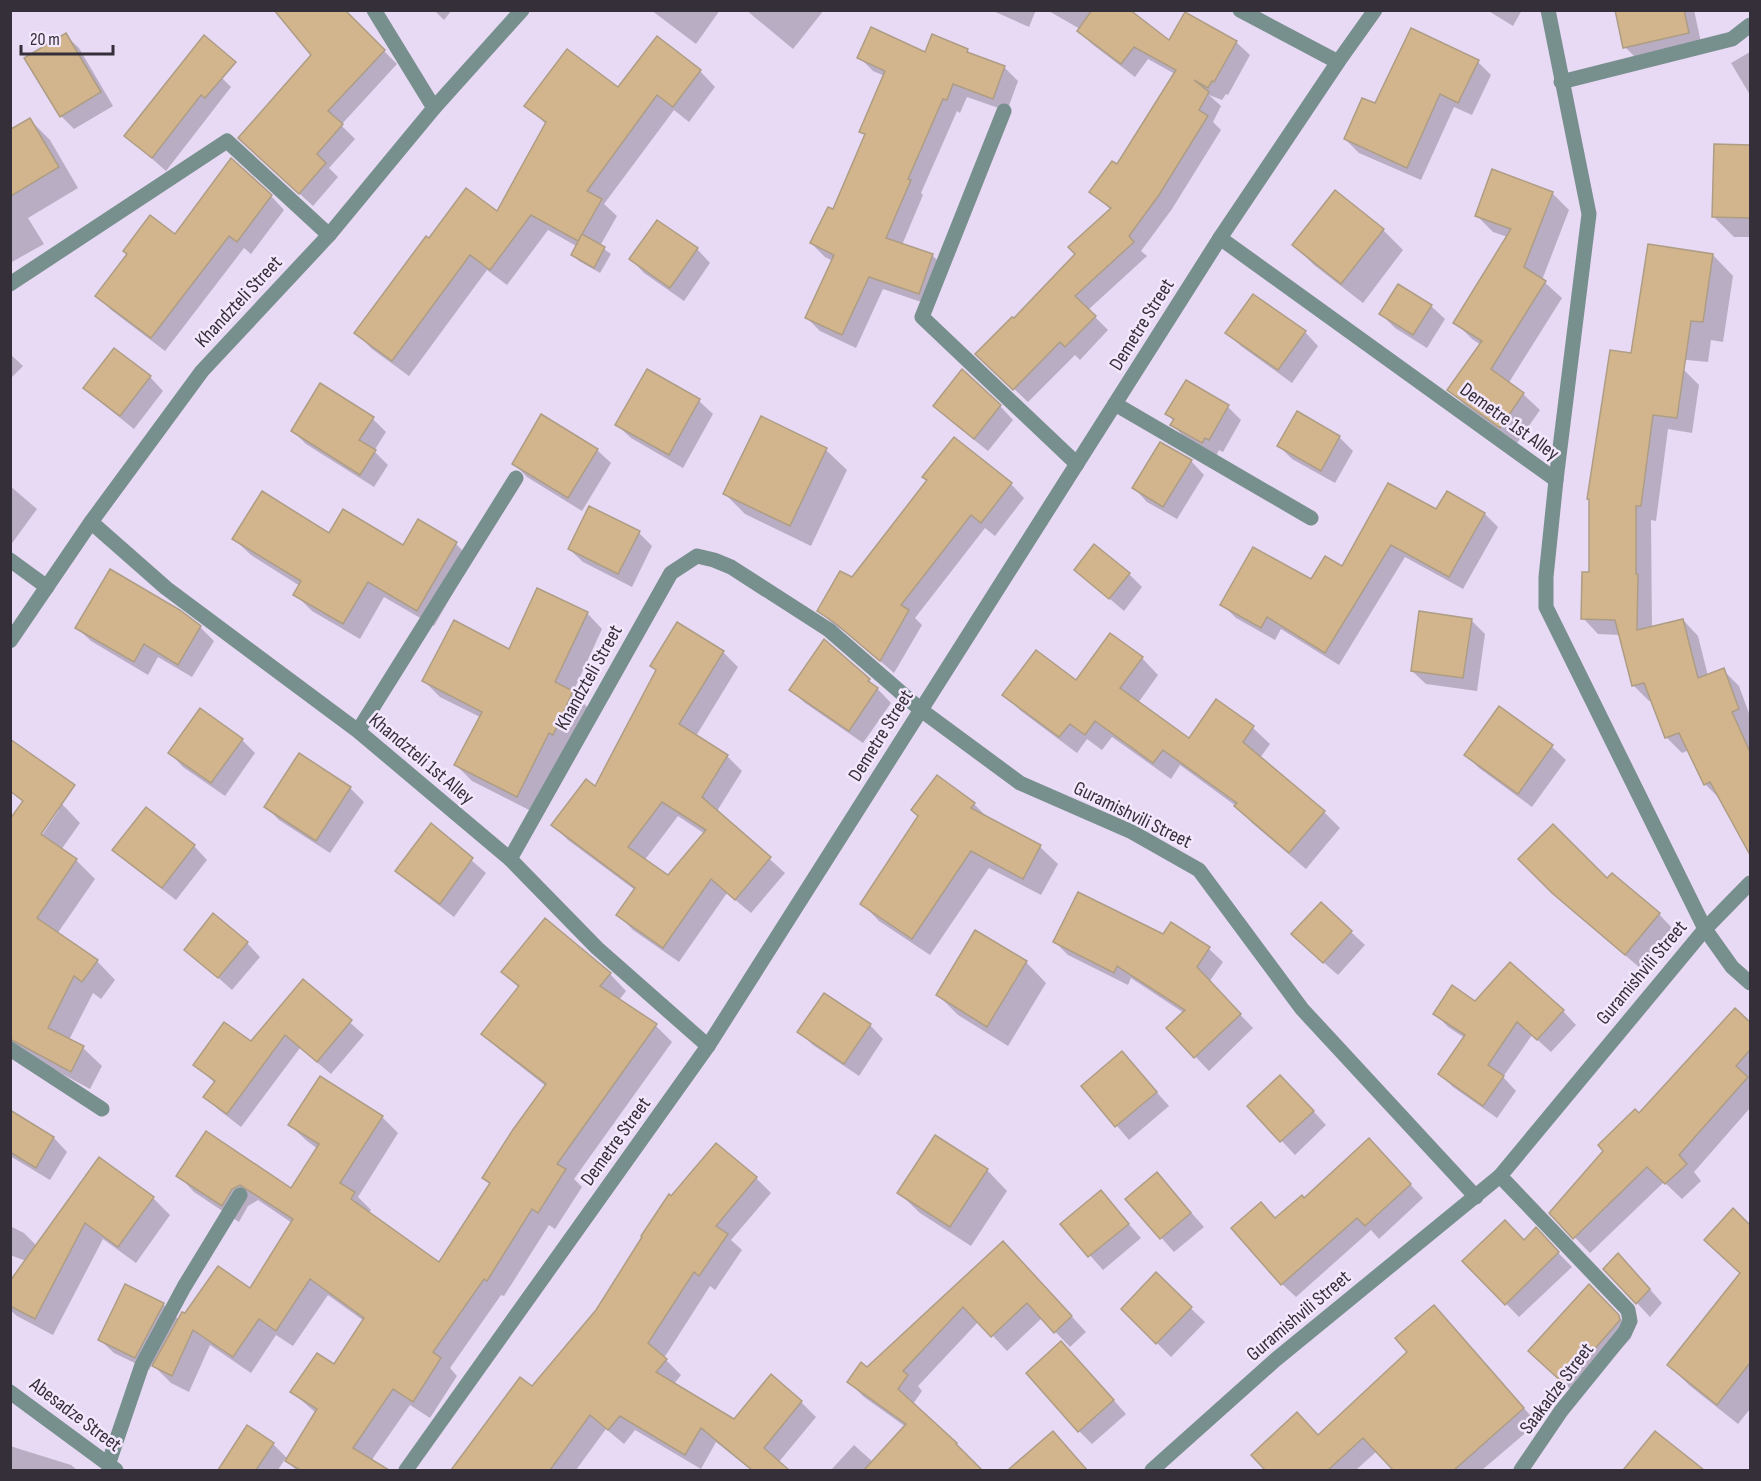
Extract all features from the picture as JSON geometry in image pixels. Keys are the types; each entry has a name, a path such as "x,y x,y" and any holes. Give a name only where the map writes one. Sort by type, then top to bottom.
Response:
{"street":[{"path":"374,10 434,108"},
{"name":"Khandzteli Street","path":"10,641 92,522 202,371 329,235 434,108 522,10"},
{"path":"1240,10 1338,62"},
{"name":"Demetre Street","path":"406,1470 708,1047 1220,238 1375,10"},
{"path":"1548,10 1588,214 1556,480"},
{"path":"1561,82 1732,39 1750,26"},
{"path":"1004,111 922,317 1077,464"},
{"path":"10,284 227,141 329,235"},
{"name":"Demetre 1st Alley","path":"1220,238 1556,480 1546,577 1546,607 1705,929 1732,967 1750,983"},
{"path":"1115,404 1311,518"},
{"path":"358,731 516,478"},
{"name":"Khandzteli 1st Alley","path":"92,522 166,588 358,731 510,859 597,948 708,1047"},
{"name":"Khandzteli Street","path":"510,859 671,573 697,556 731,567"},
{"path":"10,560 47,587"},
{"name":"Guramishvili Street","path":"731,567 829,630 921,710 1020,783 1132,832 1200,870 1302,1009 1476,1197"},
{"name":"Guramishvili Street","path":"1152,1470 1274,1361 1500,1176 1705,929 1750,883"},
{"path":"10,1049 102,1109"},
{"name":"Saakadze Street","path":"1500,1176 1628,1310 1630,1321 1625,1332 1561,1411 1521,1470"},
{"path":"112,1468 142,1365 184,1287 240,1195"},
{"name":"Abesadze Street","path":"10,1392 112,1468"}],"building":[{"path":"274,10 345,10 385,50 328,111 343,124 317,154 326,163 299,194 238,138 311,55"},
{"path":"1092,10 1130,10 1169,40 1185,12 1237,41 1214,82 1212,81 1208,88 1194,80 1209,92 1199,110 1208,116 1159,195 1129,236 1134,242 1075,296 1096,316 1065,347 1060,342 1013,390 975,354 1012,317 1014,318 1075,254 1068,247 1111,208 1089,192 1112,161 1117,164 1176,70 1134,47 1121,64 1077,31"},
{"path":"1615,10 1684,10 1689,33 1623,48"},
{"path":"871,27 925,52 932,34 968,49 967,52 1005,66 993,99 953,84 947,100 943,99 908,179 911,180 886,238 933,254 919,294 869,277 842,335 805,318 834,255 810,243 828,207 833,209 865,134 859,132 885,71 857,58"},
{"path":"1411,28 1479,60 1458,103 1440,94 1407,168 1344,139 1362,98 1375,103"},
{"path":"66,33 101,92 60,117 24,58"},
{"path":"204,35 236,62 205,98 201,95 152,158 124,136"},
{"path":"657,36 701,70 673,107 657,95 587,191 602,199 578,241 531,215 490,270 470,255 392,361 354,333 426,236 429,238 466,188 497,211 546,122 524,106 567,49 618,87"},
{"path":"30,118 59,167 11,196 11,129"},
{"path":"1714,144 1750,145 1750,218 1712,217"},
{"path":"231,158 272,195 237,242 229,236 151,338 95,296 127,254 123,251 150,215 175,234"},
{"path":"1492,169 1553,192 1524,267 1546,281 1491,369 1524,393 1500,428 1447,390 1482,341 1453,323 1511,229 1475,216"},
{"path":"1335,190 1384,229 1341,284 1292,245"},
{"path":"657,220 698,248 670,288 629,259"},
{"path":"582,234 605,247 594,268 571,255"},
{"path":"1648,244 1713,254 1703,322 1691,321 1677,418 1653,415 1641,506 1636,506 1637,630 1683,619 1698,678 1724,668 1739,709 1732,712 1750,752 1750,855 1710,782 1704,785 1679,733 1665,738 1644,683 1632,686 1615,620 1581,619 1582,572 1589,572 1589,499 1587,499 1610,350 1631,353"},
{"path":"1398,284 1432,305 1413,335 1379,314"},
{"path":"1253,294 1306,331 1278,370 1225,333"},
{"path":"114,348 151,376 120,416 83,388"},
{"path":"647,369 700,399 669,455 615,425"},
{"path":"962,369 1001,405 974,439 933,406"},
{"path":"1186,380 1229,405 1209,440 1205,438 1202,443 1170,425 1174,419 1165,414"},
{"path":"320,383 374,417 359,440 376,450 360,475 291,431"},
{"path":"1297,411 1340,436 1321,471 1277,446"},
{"path":"541,414 598,449 568,498 512,464"},
{"path":"761,416 827,448 790,526 723,494"},
{"path":"954,437 1012,483 981,523 971,515 901,605 909,610 880,661 817,611 840,571 852,577 927,480 922,477"},
{"path":"1160,442 1192,460 1163,507 1132,488"},
{"path":"1388,483 1436,509 1447,491 1485,513 1449,577 1391,545 1325,653 1267,617 1261,628 1220,605 1253,547 1311,579 1325,556 1342,566"},
{"path":"262,491 329,533 343,509 403,545 418,519 457,542 417,611 368,582 343,624 293,595 301,581 232,539"},
{"path":"589,506 640,531 618,574 568,549"},
{"path":"1094,544 1130,573 1109,599 1074,570"},
{"path":"110,569 180,610 201,626 178,665 144,644 134,662 75,628"},
{"path":"537,588 588,612 555,682 573,691 553,735 549,733 517,797 454,765 482,712 422,681 454,620 509,649"},
{"path":"1419,611 1472,619 1463,678 1411,671"},
{"path":"677,622 724,651 679,724 728,755 702,797 771,857 735,900 711,879 663,948 616,915 635,888 551,825 586,779 595,786 656,670 650,666","holes":["662,802 706,830 668,875 628,847"]},
{"path":"1110,633 1143,657 1120,688 1189,738 1216,699 1254,726 1243,742 1325,811 1289,853 1234,806 1237,803 1163,750 1153,763 1095,721 1085,735 1070,724 1059,737 1002,695 1036,650 1076,680"},
{"path":"824,639 878,688 849,731 789,690"},
{"path":"1499,706 1553,745 1518,794 1464,755"},
{"path":"200,708 243,739 211,783 168,753"},
{"path":"10,739 75,785 41,834 77,859 37,918 98,960 82,982 74,976 48,1028 84,1046 71,1072 10,1039 10,819 23,801 10,791"},
{"path":"299,753 351,787 316,841 264,807"},
{"path":"937,775 975,803 971,808 1041,845 1023,879 971,851 912,939 860,904 918,816 911,810"},
{"path":"146,807 195,845 162,888 112,850"},
{"path":"431,823 473,858 440,904 395,871"},
{"path":"1553,824 1607,878 1612,873 1660,913 1625,955 1552,893 1518,859"},
{"path":"1078,892 1163,934 1171,922 1210,947 1197,967 1241,1014 1194,1058 1166,1028 1185,1010 1117,966 1114,973 1053,942"},
{"path":"1321,902 1352,931 1323,963 1291,934"},
{"path":"213,913 248,942 218,978 184,950"},
{"path":"545,918 611,973 600,986 657,1024 557,1164 566,1169 538,1213 532,1209 487,1281 484,1279 433,1352 441,1358 413,1402 393,1389 353,1448 389,1470 300,1470 285,1461 317,1409 290,1392 317,1353 334,1364 364,1318 310,1279 276,1331 259,1319 233,1357 193,1330 172,1376 152,1366 182,1312 185,1313 218,1266 250,1288 293,1219 240,1185 232,1189 222,1206 176,1176 206,1131 291,1188 319,1144 288,1125 320,1076 383,1116 340,1183 355,1192 351,1199 439,1262 490,1183 482,1178 546,1084 481,1034 519,986 501,972"},
{"path":"975,930 1027,961 987,1027 936,995"},
{"path":"1510,962 1564,1010 1537,1040 1517,1022 1488,1065 1504,1076 1483,1106 1438,1074 1465,1035 1433,1014 1452,985 1475,1001"},
{"path":"303,979 352,1020 317,1062 285,1035 227,1114 203,1097 215,1081 193,1065 224,1022 251,1041"},
{"path":"824,993 871,1024 844,1064 797,1032"},
{"path":"1735,1008 1750,1022 1750,1050 1736,1066 1748,1077 1679,1155 1687,1164 1665,1184 1647,1167 1573,1239 1549,1213 1603,1151 1598,1145 1635,1109 1639,1113"},
{"path":"1122,1051 1157,1092 1115,1127 1081,1086"},
{"path":"1280,1075 1314,1111 1280,1142 1247,1106"},
{"path":"10,1110 54,1137 36,1168 10,1152"},
{"path":"935,1135 988,1169 950,1227 897,1193"},
{"path":"1369,1138 1411,1184 1365,1226 1357,1218 1281,1285 1231,1228 1261,1202 1275,1218 1302,1195 1304,1198"},
{"path":"716,1143 757,1177 716,1226 728,1234 699,1276 694,1272 648,1343 667,1359 656,1372 734,1419 771,1374 802,1401 764,1448 789,1470 752,1470 701,1428 685,1455 620,1416 608,1430 590,1415 550,1470 451,1470 520,1377 532,1386 596,1310 669,1194 671,1196"},
{"path":"99,1157 154,1197 118,1247 85,1223 35,1319 10,1306 10,1281"},
{"path":"1157,1172 1191,1213 1160,1239 1125,1199"},
{"path":"1101,1190 1129,1224 1088,1257 1060,1224"},
{"path":"1733,1208 1750,1225 1750,1363 1717,1405 1667,1365 1740,1273 1704,1240"},
{"path":"1505,1220 1524,1240 1536,1227 1559,1252 1505,1305 1462,1261"},
{"path":"1003,1241 1072,1316 1054,1333 1027,1303 991,1337 963,1307 903,1371 908,1375 898,1389 957,1443 982,1470 864,1470 906,1424 847,1382 861,1362 867,1367"},
{"path":"1618,1253 1650,1289 1636,1304 1603,1269"},
{"path":"1156,1272 1192,1307 1156,1344 1121,1309"},
{"path":"125,1284 164,1303 135,1358 98,1340"},
{"path":"1589,1284 1619,1315 1620,1320 1564,1384 1528,1351"},
{"path":"1434,1305 1524,1408 1454,1470 1393,1470 1363,1438 1328,1470 1265,1470 1251,1455 1297,1412 1318,1435 1407,1352 1395,1338"},
{"path":"1061,1341 1114,1400 1078,1432 1026,1373"},
{"path":"247,1425 274,1443 256,1470 218,1470"},
{"path":"1053,1431 1087,1470 1008,1470"},
{"path":"1655,1431 1704,1470 1623,1470"}]}
